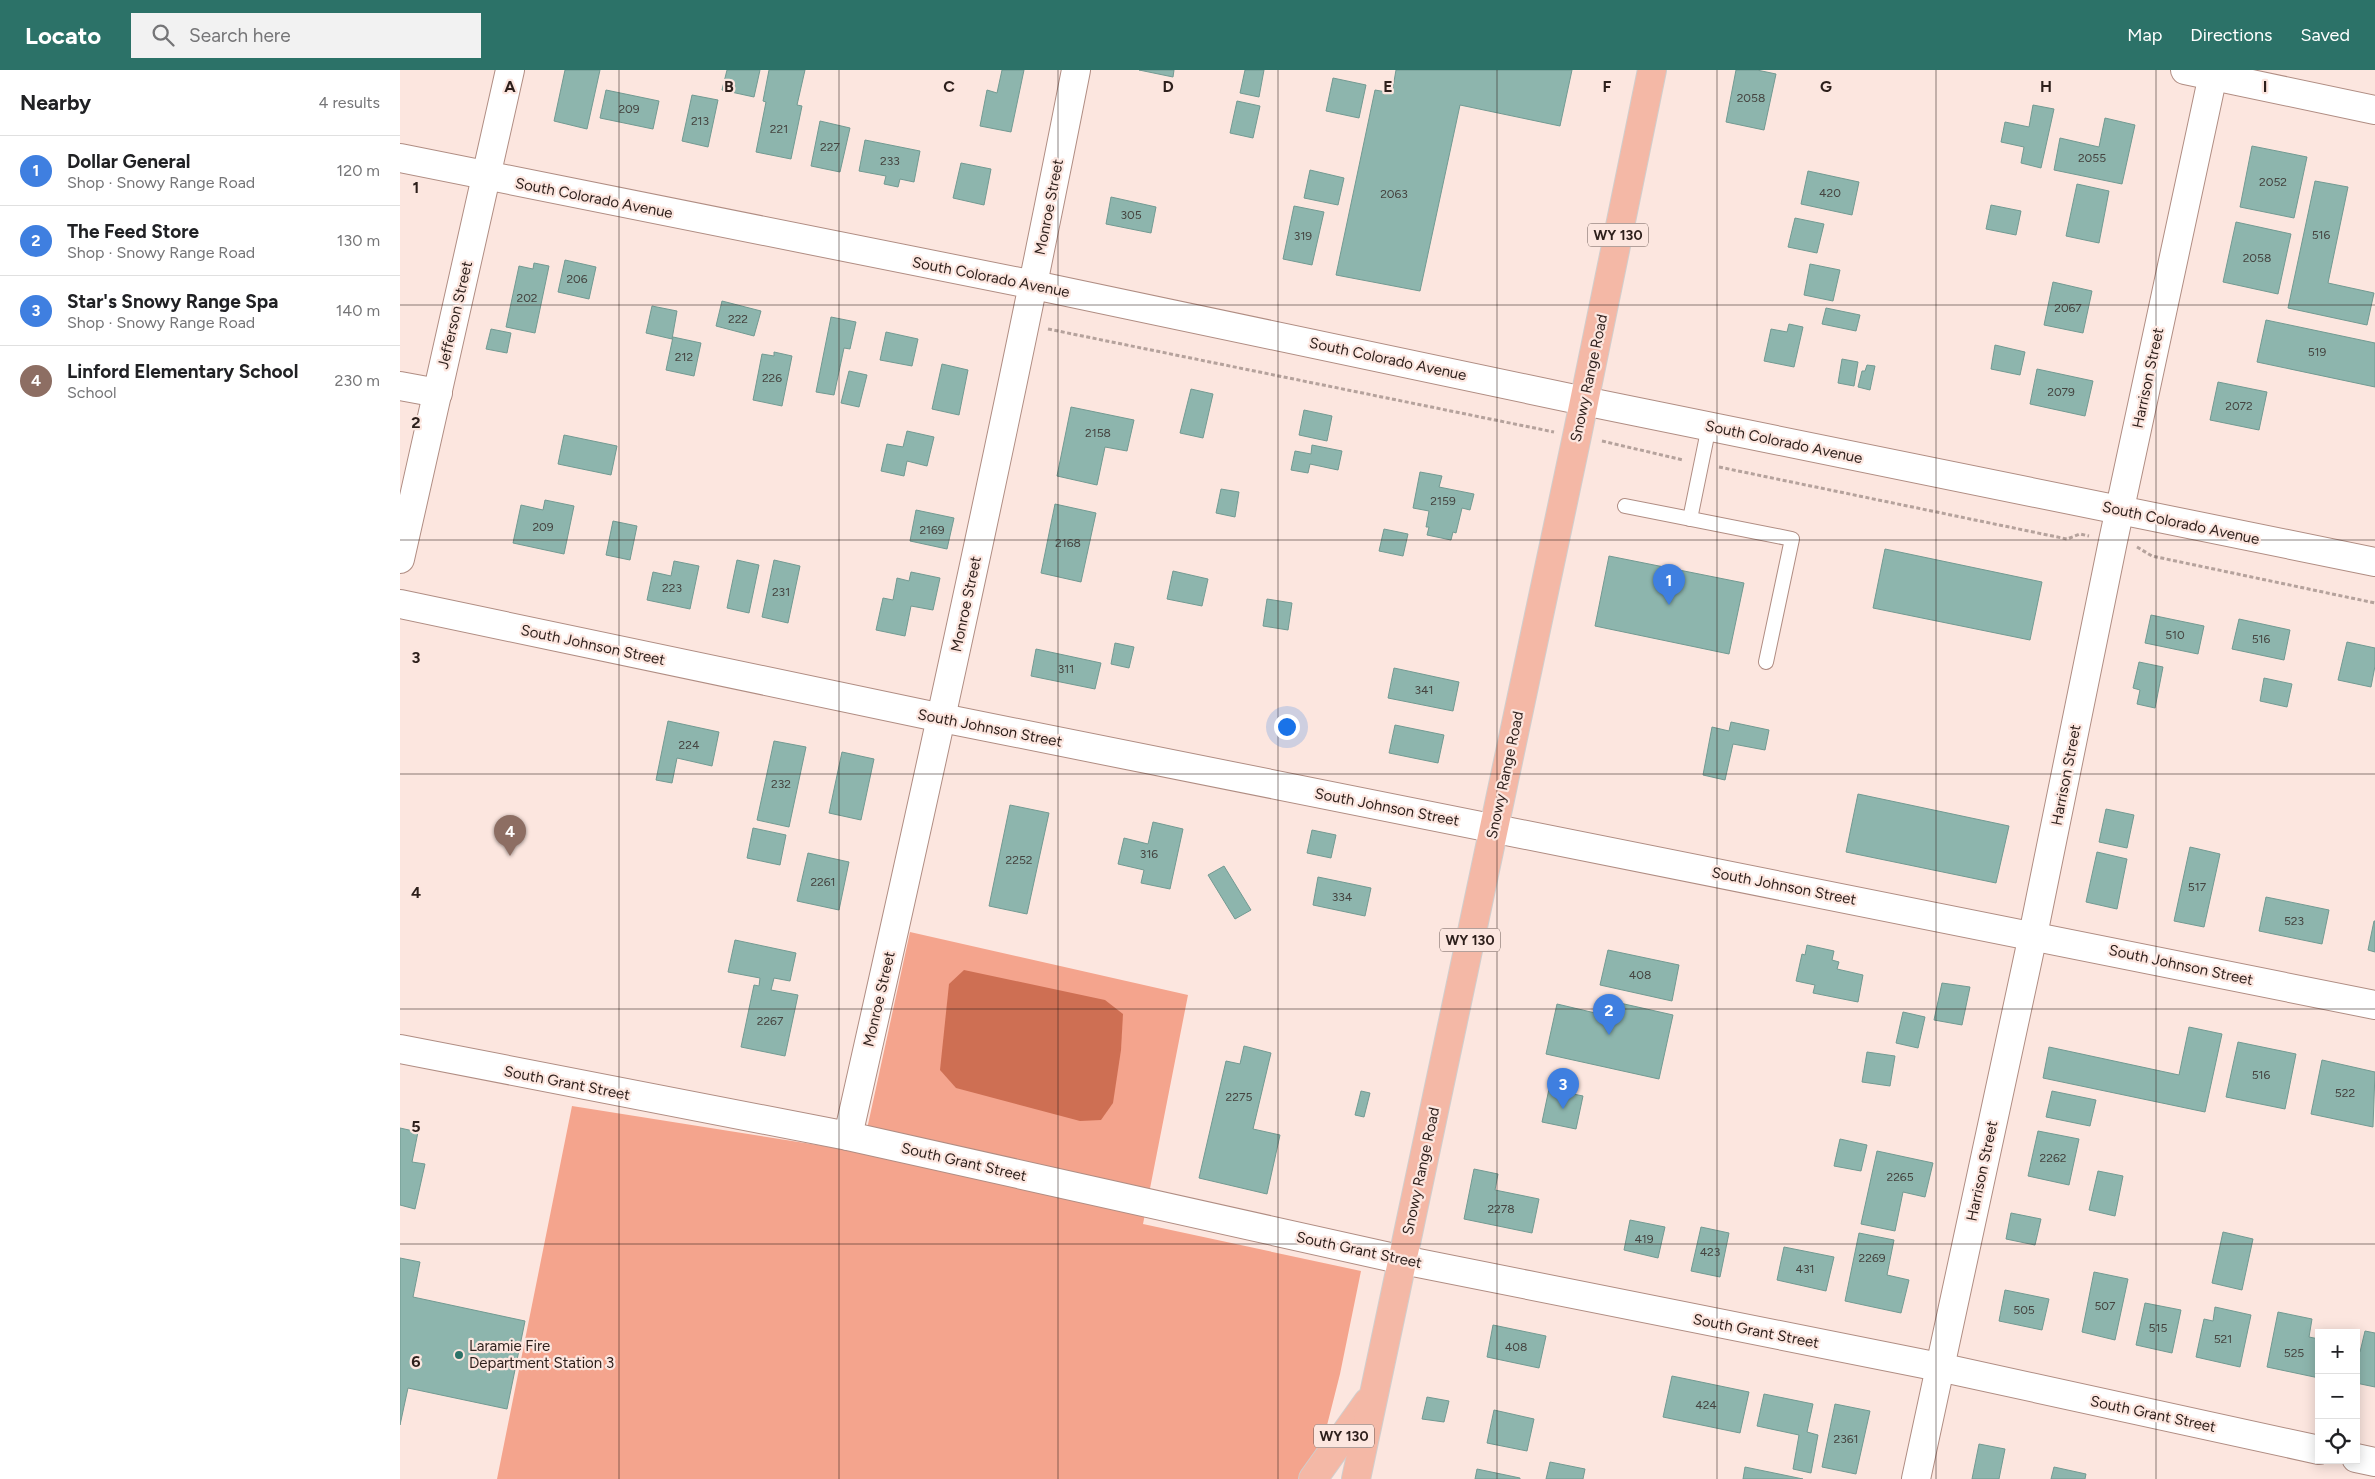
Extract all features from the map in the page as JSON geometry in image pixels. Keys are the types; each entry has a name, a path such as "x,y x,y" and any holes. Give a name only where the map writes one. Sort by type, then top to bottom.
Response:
{"main road":[{"name":"Snowy Range Road","path":"1356,1479 1584,401 1652,70"},
{"name":"WY 130","path":"1313,1479 1375,1392"}],"street":[{"name":"Jefferson Street","path":"400,559 510,70"},
{"name":"Monroe Street","path":"848,1136 942,718 1034,285 1076,70"},
{"path":"2185,70 2214,73 2375,110"},
{"name":"Harrison Street","path":"1916,1479 2033,935 2119,510 2214,73"},
{"name":"South Colorado Avenue","path":"400,158 486,177 1034,285 1584,401 2375,562"},
{"path":"400,386 438,393"},
{"name":"South Johnson Street","path":"400,604 942,718 2375,1005"},
{"name":"South Grant Street","path":"400,1049 848,1136 1403,1260 1939,1367 2315,1449"},
{"path":"2360,1459 2375,1462"}],"lane":[{"path":"1690,519 1709,426"},
{"path":"1625,506 1792,539 1766,662"}],"path":[{"path":"1045,328 1532,427"},
{"path":"1611,443 2068,539 2080,534"},
{"path":"2138,547 2152,556 2375,603"}],"shaded area":[{"path":"910,932 1188,995 1143,1224 1361,1271 1340,1374 1322,1445 1301,1477 1299,1479 497,1479 572,1106 862,1152"},
{"path":"964,970 1105,1000 1123,1014 1121,1050 1113,1103 1101,1120 1080,1121 956,1088 940,1070 949,984"}],"building":[{"path":"565,70 600,70 587,129 554,121"},
{"path":"727,70 760,70 754,97 722,90"},
{"path":"769,70 805,70 797,105 802,106 791,159 756,152 766,102 763,101"},
{"path":"1002,70 1024,70 1011,132 980,126 987,90 997,93"},
{"path":"1139,70 1174,70 1173,77"},
{"path":"1245,70 1264,70 1259,97 1240,93"},
{"path":"1396,70 1572,70 1560,126 1460,105 1420,291 1336,275 1375,90 1392,93"},
{"path":"1736,70 1757,70 1776,74 1764,130 1726,122"},
{"path":"1333,78 1366,85 1359,118 1326,111"},
{"path":"606,90 659,101 653,129 600,118"},
{"path":"692,95 718,100 708,147 682,141"},
{"path":"1237,101 1260,106 1253,138 1230,133"},
{"path":"2033,105 2054,109 2041,168 2021,163 2024,147 2001,142 2005,122 2029,127"},
{"path":"2105,118 2135,125 2122,184 2054,170 2060,138 2099,147"},
{"path":"820,121 850,128 840,172 811,166"},
{"path":"865,140 920,151 914,182 900,179 898,187 884,184 886,176 859,171"},
{"path":"2252,146 2307,157 2294,218 2240,207"},
{"path":"961,163 991,169 984,205 953,198"},
{"path":"1310,170 1344,178 1338,205 1304,198"},
{"path":"1808,171 1859,182 1852,215 1801,204"},
{"path":"2315,181 2348,187 2328,283 2374,293 2367,325 2288,308"},
{"path":"2077,184 2109,191 2099,243 2066,236"},
{"path":"1111,197 1156,207 1151,233 1106,224"},
{"path":"1991,205 2021,211 2016,235 1986,229"},
{"path":"1294,206 1324,212 1312,265 1283,259"},
{"path":"1795,218 1824,224 1817,253 1788,247"},
{"path":"2236,222 2291,234 2278,294 2223,282"},
{"path":"565,260 596,267 589,299 558,292"},
{"path":"534,263 549,266 535,333 506,327 519,266 533,269"},
{"path":"1810,264 1840,270 1833,301 1804,295"},
{"path":"2053,282 2092,291 2083,333 2044,325"},
{"path":"722,301 761,311 754,336 716,326"},
{"path":"652,306 677,311 672,339 646,333"},
{"path":"1826,308 1860,315 1856,331 1822,324"},
{"path":"831,317 856,322 850,349 844,348 834,395 816,392"},
{"path":"2266,320 2375,343 2375,387 2257,362"},
{"path":"1789,324 1803,327 1794,367 1764,361 1771,329 1787,332"},
{"path":"491,329 511,333 507,353 486,349"},
{"path":"886,332 918,339 912,366 880,360"},
{"path":"673,337 701,343 694,376 666,370"},
{"path":"1995,345 2025,352 2020,375 1991,369"},
{"path":"774,352 792,356 782,406 753,400 762,354 774,356"},
{"path":"1842,359 1858,362 1854,386 1838,383"},
{"path":"942,364 968,370 959,415 932,409"},
{"path":"1867,365 1875,366 1870,390 1858,387 1862,371 1865,371"},
{"path":"2037,369 2093,381 2085,416 2030,404"},
{"path":"849,371 867,375 859,407 841,403"},
{"path":"2218,382 2267,392 2259,430 2210,420"},
{"path":"1191,389 1213,394 1203,438 1180,433"},
{"path":"1071,407 1134,420 1127,451 1105,447 1097,485 1057,476"},
{"path":"1304,410 1332,416 1327,441 1299,435"},
{"path":"907,431 934,437 927,466 907,461 904,476 881,471 887,444 903,447"},
{"path":"564,435 617,446 611,475 558,464"},
{"path":"1312,445 1342,451 1338,470 1310,464 1308,473 1291,470 1295,451 1311,454"},
{"path":"1420,472 1442,476 1439,487 1474,494 1470,510 1462,508 1456,533 1453,532 1451,540 1427,535 1429,527 1426,527 1429,511 1413,508"},
{"path":"1221,489 1239,492 1235,517 1216,513"},
{"path":"545,500 574,506 564,554 513,543 521,505 543,510"},
{"path":"1055,504 1096,513 1081,582 1041,573"},
{"path":"916,510 954,518 947,549 910,541"},
{"path":"613,521 637,526 630,560 606,555"},
{"path":"1384,529 1408,534 1403,556 1379,551"},
{"path":"1885,549 2042,582 2030,640 1873,608"},
{"path":"1609,556 1744,583 1729,654 1595,626"},
{"path":"737,560 759,565 749,613 727,608"},
{"path":"774,560 800,566 788,623 762,617"},
{"path":"674,561 699,566 690,609 647,600 653,572 671,576"},
{"path":"1173,571 1208,579 1202,606 1167,599"},
{"path":"911,572 940,578 933,610 911,606 905,636 876,630 883,598 893,600 897,578 909,581"},
{"path":"1267,599 1292,603 1288,630 1263,626"},
{"path":"2151,615 2204,626 2198,654 2145,643"},
{"path":"2239,619 2290,630 2284,660 2232,649"},
{"path":"2347,642 2375,648 2375,666 2371,687 2338,680"},
{"path":"1115,643 1134,647 1129,668 1111,664"},
{"path":"1036,649 1101,663 1095,689 1031,676"},
{"path":"2139,662 2163,667 2155,708 2137,704 2140,690 2133,688"},
{"path":"1394,668 1459,682 1453,711 1388,698"},
{"path":"2264,678 2292,684 2287,707 2260,701"},
{"path":"668,721 719,732 712,766 677,758 672,783 656,780"},
{"path":"1731,722 1769,730 1765,750 1733,744 1725,780 1703,775 1712,727 1729,731"},
{"path":"1395,725 1444,735 1438,763 1389,753"},
{"path":"774,741 806,747 789,827 757,820"},
{"path":"842,752 874,759 861,820 829,813"},
{"path":"1858,794 2009,826 1996,883 1846,852"},
{"path":"1010,805 1049,813 1027,914 989,906"},
{"path":"2106,809 2134,815 2127,848 2099,842"},
{"path":"1153,822 1183,829 1170,889 1141,883 1144,870 1118,864 1124,838 1148,844"},
{"path":"753,828 786,835 780,865 747,858"},
{"path":"1312,830 1336,835 1331,858 1307,853"},
{"path":"2190,847 2220,854 2204,927 2174,921"},
{"path":"2097,852 2127,859 2117,909 2086,902"},
{"path":"808,853 849,862 839,910 797,901"},
{"path":"1224,866 1251,910 1235,919 1208,875"},
{"path":"1318,877 1371,888 1365,916 1313,905"},
{"path":"2266,897 2329,910 2322,944 2259,931"},
{"path":"2375,921 2375,952 2368,950"},
{"path":"735,940 796,953 790,981 774,978 771,990 798,995 785,1056 741,1047 754,985 759,986 760,978 728,972"},
{"path":"1807,945 1834,951 1832,960 1839,962 1837,969 1863,975 1858,1002 1813,993 1815,985 1796,981 1802,954 1805,955"},
{"path":"1608,950 1679,965 1672,1001 1600,985"},
{"path":"1942,983 1970,987 1962,1025 1934,1020"},
{"path":"1611,1001 1673,1015 1659,1079 1546,1054 1557,1004 1608,1016"},
{"path":"1903,1012 1925,1017 1918,1048 1896,1043"},
{"path":"2189,1027 2222,1034 2205,1112 2043,1078 2049,1047 2179,1075"},
{"path":"2238,1042 2296,1054 2285,1109 2226,1097"},
{"path":"1244,1046 1271,1053 1253,1129 1280,1135 1267,1194 1199,1178 1226,1061 1240,1064"},
{"path":"1867,1052 1895,1056 1890,1086 1862,1082"},
{"path":"2322,1060 2375,1072 2373,1127 2311,1114"},
{"path":"1549,1089 1583,1096 1576,1129 1542,1122"},
{"path":"1361,1091 1370,1093 1364,1117 1355,1115"},
{"path":"2052,1091 2096,1100 2090,1126 2046,1117"},
{"path":"400,1128 418,1132 412,1162 425,1164 415,1209 400,1205"},
{"path":"2038,1131 2079,1139 2069,1185 2028,1176"},
{"path":"1840,1139 1867,1145 1861,1171 1834,1166"},
{"path":"1877,1151 1933,1163 1925,1197 1903,1192 1895,1231 1861,1224"},
{"path":"1474,1169 1498,1174 1495,1190 1539,1199 1532,1233 1464,1219"},
{"path":"2098,1171 2123,1176 2115,1216 2089,1210"},
{"path":"2011,1213 2041,1219 2035,1245 2006,1239"},
{"path":"1630,1220 1665,1227 1658,1258 1624,1250"},
{"path":"1701,1227 1729,1233 1720,1277 1691,1271"},
{"path":"2223,1232 2253,1239 2242,1290 2212,1283"},
{"path":"1859,1233 1894,1240 1887,1275 1909,1280 1901,1313 1845,1301"},
{"path":"1784,1247 1834,1257 1826,1291 1777,1280"},
{"name":"Laramie Fire Department Station 3","path":"400,1258 420,1262 413,1297 525,1321 507,1409 408,1388 400,1425"},
{"path":"2094,1272 2128,1279 2115,1340 2082,1332"},
{"path":"2005,1290 2049,1299 2042,1330 1999,1321"},
{"path":"2145,1303 2181,1310 2172,1353 2136,1345"},
{"path":"2215,1307 2251,1315 2240,1367 2196,1357 2204,1319 2213,1321"},
{"path":"2278,1312 2312,1319 2309,1337 2315,1338 2315,1377 2267,1367"},
{"path":"1493,1325 1546,1336 1539,1368 1487,1357"},
{"path":"2365,1331 2375,1333 2375,1387 2360,1384 2360,1352"},
{"path":"1672,1376 1749,1392 1740,1433 1663,1417"},
{"path":"1764,1394 1813,1404 1807,1432 1818,1435 1811,1473 1793,1469 1799,1435 1757,1426"},
{"path":"1427,1397 1449,1401 1444,1422 1422,1419"},
{"path":"1835,1404 1870,1411 1856,1474 1822,1467"},
{"path":"1494,1410 1534,1419 1527,1451 1487,1443"},
{"path":"1979,1444 2005,1449 1999,1479 1972,1479"},
{"path":"1550,1462 1585,1469 1583,1479 1546,1479"},
{"path":"1745,1467 1803,1479 1743,1479"},
{"path":"2054,1467 2086,1474 2085,1479 2051,1479"},
{"path":"1477,1469 1520,1478 1520,1479 1475,1479"}],"place":[{"name":"Dollar General","path":"1669,605"},
{"name":"Linford Elementary School","path":"510,856"},
{"name":"The Feed Store","path":"1609,1035"},
{"name":"Star's Snowy Range Spa","path":"1563,1109"},
{"name":"Laramie Fire Department Station 3","path":"459,1355"}]}
